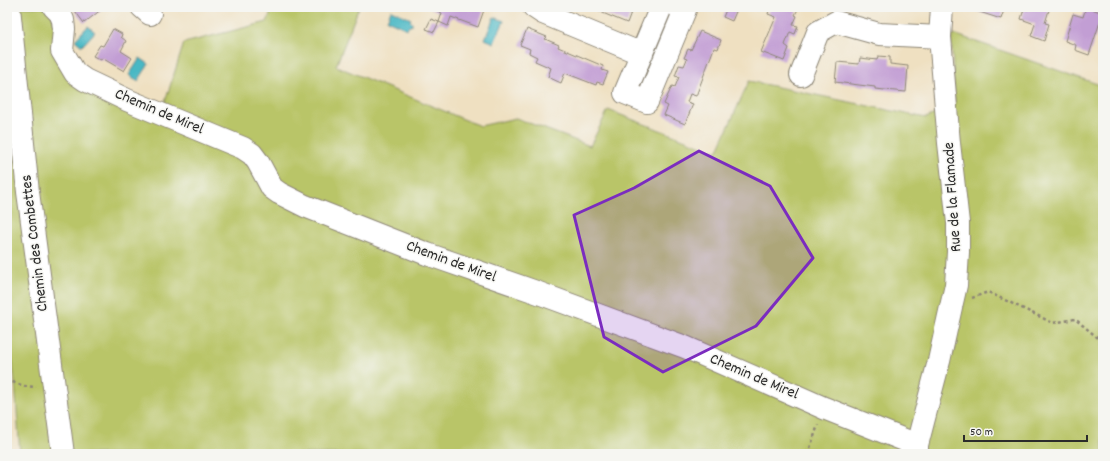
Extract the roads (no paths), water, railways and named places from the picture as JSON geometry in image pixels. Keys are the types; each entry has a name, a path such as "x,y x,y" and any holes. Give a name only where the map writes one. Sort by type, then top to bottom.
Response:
{"street":[{"name":"Chemin des Combettes","path":"9,7 28,192 63,454"},
{"name":"Chemin de Mirel","path":"54,7 60,13 63,20 64,30 62,51 75,73 85,80 127,100 243,148 252,154 272,188 279,193 305,206 426,254 536,292 685,347 917,449"},
{"path":"534,7 543,13 642,54"},
{"path":"661,7 626,93 647,102 685,10 678,7"},
{"name":"Rue de la Flamade","path":"917,449 956,285 958,252 958,223 949,143 940,37 942,7"},
{"path":"801,75 818,32 836,22 879,34 940,37"}],"water":[{"path":"391,10 411,19 410,21 412,25 407,29 387,20"},
{"path":"494,17 504,21 494,43 485,39"},
{"path":"88,26 95,32 82,46 75,40"},
{"path":"140,58 149,64 138,81 129,75"}]}
